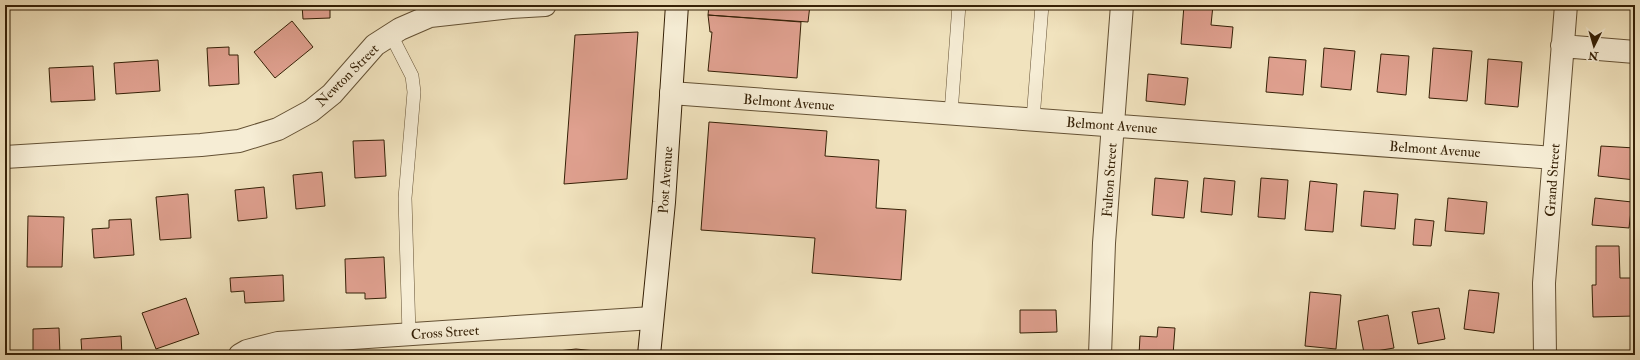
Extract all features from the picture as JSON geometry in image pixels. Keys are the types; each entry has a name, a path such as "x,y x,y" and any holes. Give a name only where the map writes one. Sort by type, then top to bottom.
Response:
{"street":[{"name":"Newton Street","path":"5,157 200,145 239,141 278,129 311,111 332,94 375,45 400,29 430,16 545,5"},
{"name":"Post Avenue","path":"649,355 664,202 677,5"},
{"name":"Fulton Street","path":"1100,355 1104,243 1122,5"},
{"name":"Grand Street","path":"1545,355 1544,283 1566,5"},
{"path":"1562,46 1635,52"},
{"name":"Belmont Avenue","path":"671,93 1554,158"},
{"name":"Cross Street","path":"240,355 247,351 278,343 652,318"}],"lane":[{"path":"951,113 959,5"},
{"path":"1033,119 1042,5"},
{"path":"391,35 412,76 414,92 406,198 410,334"}],"building":[{"path":"302,5 330,5 330,18 303,19"},
{"path":"709,5 810,5 808,22 708,15"},
{"path":"1184,5 1213,5 1211,25 1233,27 1231,48 1181,44"},
{"path":"1398,5 1425,5 1424,8"},
{"path":"1635,5 1635,9 1605,6"},
{"path":"708,15 801,22 797,78 708,71 712,32 710,32"},
{"path":"292,21 313,47 275,78 254,52"},
{"path":"638,32 627,179 564,184 575,35"},
{"path":"229,47 229,55 238,55 239,84 209,86 207,48"},
{"path":"1324,48 1355,51 1351,90 1321,87"},
{"path":"1433,48 1472,51 1467,101 1429,98"},
{"path":"1381,54 1409,56 1406,95 1377,92"},
{"path":"1269,57 1306,60 1303,95 1266,92"},
{"path":"1488,59 1522,62 1518,107 1485,104"},
{"path":"158,60 160,91 116,94 114,63"},
{"path":"93,66 95,100 51,102 49,68"},
{"path":"1148,74 1188,78 1185,105 1146,101"},
{"path":"709,122 827,131 825,156 879,160 876,208 906,210 901,280 812,273 815,238 701,230"},
{"path":"384,140 386,176 355,178 353,141"},
{"path":"1601,146 1635,148 1635,180 1598,176"},
{"path":"322,172 325,206 296,209 293,175"},
{"path":"1155,178 1188,181 1184,218 1152,215"},
{"path":"1204,178 1235,181 1232,215 1201,212"},
{"path":"1261,178 1288,180 1285,219 1258,217"},
{"path":"1310,181 1337,184 1333,232 1305,230"},
{"path":"264,187 267,218 238,221 235,190"},
{"path":"1364,191 1398,194 1395,229 1361,226"},
{"path":"188,194 191,238 160,240 156,197"},
{"path":"1448,198 1487,202 1484,234 1445,231"},
{"path":"1595,198 1632,202 1629,228 1592,225"},
{"path":"28,216 64,217 62,267 27,267"},
{"path":"131,219 134,255 94,258 92,229 109,228 109,220"},
{"path":"1415,219 1434,221 1431,246 1413,245"},
{"path":"1596,246 1619,246 1620,278 1635,278 1635,316 1593,317 1592,285 1596,285"},
{"path":"384,257 386,298 365,299 365,293 346,293 345,259"},
{"path":"283,275 284,301 245,303 244,291 231,292 230,278"},
{"path":"1469,290 1499,293 1494,333 1464,329"},
{"path":"1310,292 1341,295 1336,349 1305,346"},
{"path":"186,298 199,334 156,349 142,313"},
{"path":"1439,308 1445,339 1418,344 1412,312"},
{"path":"1020,310 1056,310 1057,332 1020,333"},
{"path":"1388,315 1394,348 1364,353 1358,321"},
{"path":"1158,327 1175,328 1173,355 1139,355 1140,336 1157,337"},
{"path":"59,328 60,355 33,355 33,329"},
{"path":"121,336 122,355 82,355 81,339"},
{"path":"576,349 615,353 615,355 521,355"},
{"path":"1056,351 1056,355 1023,355 1023,352"},
{"path":"969,353 969,355 953,355"}]}
